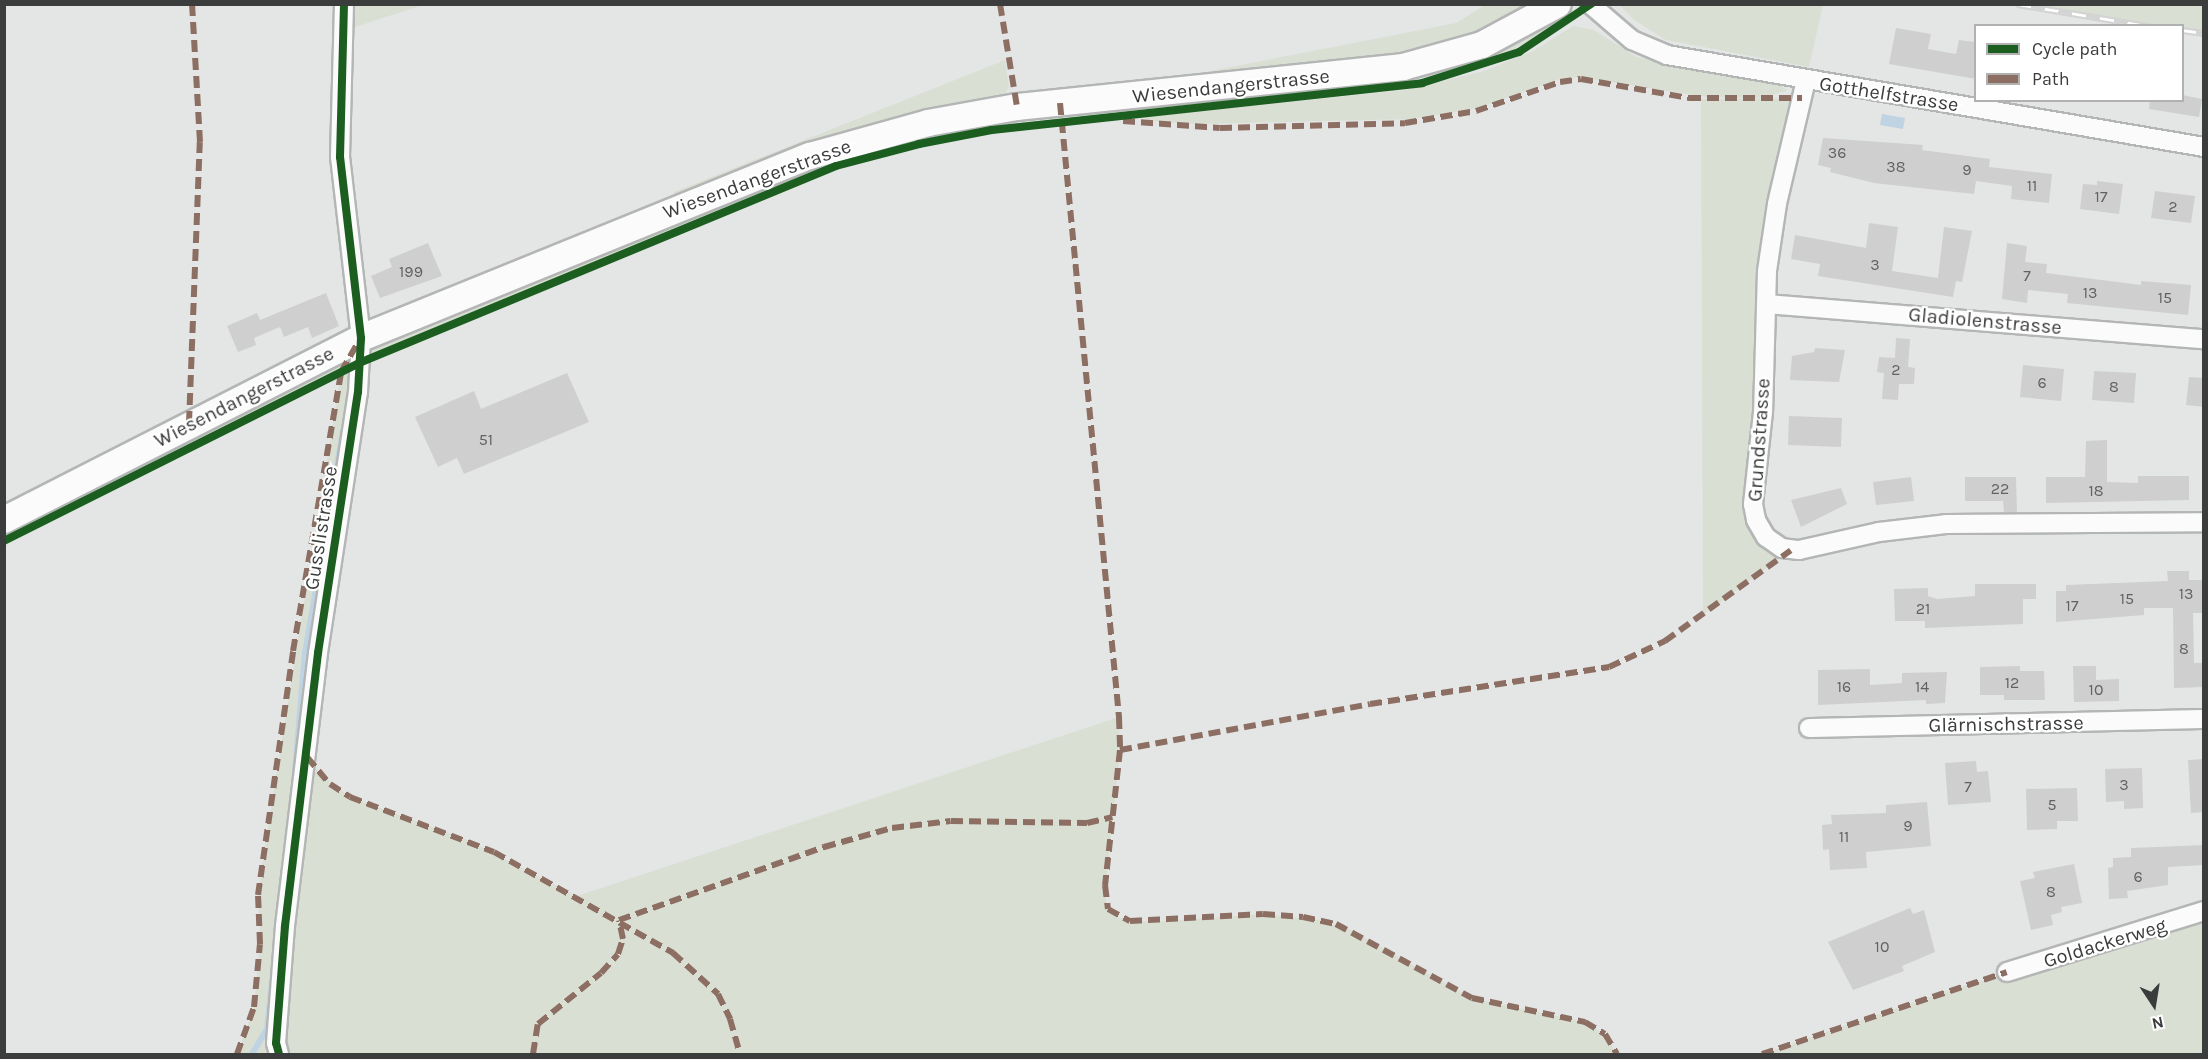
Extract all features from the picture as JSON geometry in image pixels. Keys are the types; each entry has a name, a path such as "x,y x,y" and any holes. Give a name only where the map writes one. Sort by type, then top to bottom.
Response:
{"main road":[{"name":"Wiesendangerstrasse","path":"4,520 361,339 689,203 860,141 1017,107 1403,67 1482,45 1558,4"}],"street":[{"name":"Gusslistrasse","path":"279,1054 276,1044 285,926 318,653 358,392 361,339 340,157 344,4"},
{"name":"Gotthelfstrasse","path":"1590,4 1623,35 1658,53 2204,147"},
{"name":"Grundstrasse","path":"1806,80 1775,212 1766,304 1763,412 1753,504 1760,529 1782,548 1807,549 1879,532 1946,524 2204,522"},
{"name":"Gladiolenstrasse","path":"1766,304 2204,339"},
{"name":"Glärnischstrasse","path":"1809,728 2204,719"},
{"name":"Goldackerweg","path":"2007,972 2204,911"}],"shaded area":[{"path":"350,5 423,5 349,29"},
{"path":"1485,5 1533,5 1473,37 1438,50 1172,84 1200,73 1456,23"},
{"path":"1619,5 1823,5 1809,67 1666,40 1634,20"},
{"path":"2017,5 2203,5 2203,33 2184,30 2184,24 2142,24"},
{"path":"1555,22 1556,25 1512,50 1424,78 1116,111 1128,105 1484,56"},
{"path":"1573,26 1594,30 1636,57 1780,84 1787,91 1757,98 1707,97 1578,77 1560,79 1478,108 1413,119 1198,124 1148,121 1144,117 1406,90 1484,71 1533,51"},
{"path":"1005,60 1009,87 1000,102 676,200 674,192"},
{"path":"1802,98 1777,204 1754,512 1791,550 1703,615 1701,99"},
{"path":"788,164 794,181 359,363 307,757 321,774 350,797 468,840 577,896 1119,717 1120,750 1105,893 1108,909 1116,917 1149,922 1263,914 1320,920 1351,930 1472,998 1585,1022 1605,1034 1617,1054 237,1054 254,1007 260,944 258,895 341,373 5,541 5,520 189,423"},
{"path":"2203,911 2203,1054 1762,1054 1941,993"}],"water":[{"path":"1882,114 1905,118 1903,129 1880,125"}],"building":[{"path":"1896,28 1931,34 1928,49 1956,54 1959,40 1974,42 1974,79 1889,64"},
{"path":"2184,95 2202,99 2199,117 2149,109 2150,102 2184,102"},
{"path":"1823,138 1923,145 1922,150 1990,159 1989,167 2052,174 2049,203 2011,199 2012,186 1976,181 1974,194 1874,183 1830,172 1831,168 1818,165"},
{"path":"2097,181 2123,184 2119,214 2080,209 2083,184 2097,185"},
{"path":"2155,191 2195,196 2191,223 2151,218"},
{"path":"1869,223 1898,227 1892,271 1938,278 1944,227 1972,231 1962,282 1956,281 1953,297 1818,276 1820,264 1791,259 1795,235 1866,248"},
{"path":"428,243 442,276 380,298 371,276 392,267 389,259"},
{"path":"2007,243 2027,246 2025,262 2047,264 2046,273 2141,285 2141,281 2191,285 2188,315 2067,303 2068,294 2028,290 2027,303 2002,299"},
{"path":"326,293 339,326 312,338 308,327 284,337 280,327 254,338 256,345 238,352 227,326 257,313 260,320"},
{"path":"1896,338 1910,339 1908,367 1915,368 1914,384 1899,384 1898,400 1882,399 1884,373 1877,372 1879,357 1895,358"},
{"path":"1815,348 1845,350 1839,382 1790,380 1792,356 1814,352"},
{"path":"2023,365 2064,369 2061,401 2020,397"},
{"path":"2094,371 2136,373 2134,403 2092,400"},
{"path":"567,373 589,422 464,474 457,458 438,467 415,417 474,391 481,409"},
{"path":"2189,377 2204,378 2204,407 2186,405"},
{"path":"1789,416 1842,418 1841,447 1788,445"},
{"path":"2107,440 2107,482 2138,483 2138,476 2189,476 2189,500 2046,503 2046,477 2085,477 2086,441"},
{"path":"1911,477 1914,501 1876,505 1873,482"},
{"path":"1965,477 2016,477 2017,512 2004,512 2003,501 1965,501"},
{"path":"1841,488 1847,504 1801,527 1791,500"},
{"path":"2167,571 2189,571 2189,580 2204,580 2204,613 2193,613 2194,663 2204,663 2204,687 2174,688 2173,608 2144,608 2144,615 2056,622 2056,591 2066,591 2066,585 2168,581"},
{"path":"1975,584 2036,584 2036,599 2023,599 2023,624 1925,628 1925,621 1895,621 1894,589 1928,588 1928,596 1937,599 1975,596"},
{"path":"2020,666 2020,671 2044,671 2045,700 2004,700 2004,695 1980,695 1980,667"},
{"path":"2073,666 2096,666 2096,680 2119,679 2119,701 2074,702"},
{"path":"1870,669 1870,685 1902,683 1902,673 1947,672 1945,703 1926,704 1926,700 1818,705 1818,670"},
{"path":"2204,759 2204,812 2191,813 2188,760"},
{"path":"1976,761 1977,772 1988,771 1991,802 1948,805 1945,763"},
{"path":"2142,768 2143,808 2124,809 2124,801 2106,802 2105,769"},
{"path":"2077,788 2078,821 2057,821 2057,829 2027,830 2026,789"},
{"path":"1927,802 1931,846 1866,852 1867,868 1830,870 1829,849 1823,850 1822,825 1832,824 1831,815 1886,813 1886,805"},
{"path":"2204,845 2204,865 2168,867 2168,885 2127,891 2128,898 2109,899 2108,868 2113,867 2113,858 2131,857 2131,848"},
{"path":"2074,864 2082,903 2061,907 2062,912 2051,915 2053,925 2031,930 2020,881 2035,878 2033,872"},
{"path":"1910,908 1913,914 1924,910 1935,952 1902,966 1904,971 1853,990 1828,942"}],"waterway":[{"path":"295,771 305,653 343,431"},
{"path":"252,1054 267,1029 272,984"}],"railway":[{"path":"2017,4 2137,24"},
{"path":"2184,30 2204,33"}],"marked path":[{"path":"189,423 200,142 192,4"},
{"path":"1000,4 1017,107"},
{"path":"1123,121 1220,128 1405,123 1476,111 1560,82 1581,79 1689,98 1802,98"},
{"path":"1060,103 1119,717 1120,750 1105,885 1108,909 1130,921 1263,914 1303,917 1336,924 1472,998 1585,1022 1605,1034 1617,1054"},
{"path":"237,1054 254,1007 260,944 258,895 293,651 341,372 358,343"},
{"path":"1120,750 1370,704 1609,667 1665,641 1791,550"},
{"path":"307,757 330,784 350,797 494,852 673,953 718,994 730,1019 740,1054"},
{"path":"619,920 824,847 892,828 951,821 1087,823 1112,817"},
{"path":"533,1054 538,1024 601,973 618,954 623,939 619,920"},
{"path":"1762,1054 2007,972"}],"cycle path":[{"path":"279,1054 276,1043 285,926 318,653 358,392 361,338 340,157 344,4"},
{"path":"4,541 359,363 836,166 919,144 992,130 1422,83 1519,52 1591,4"}]}
